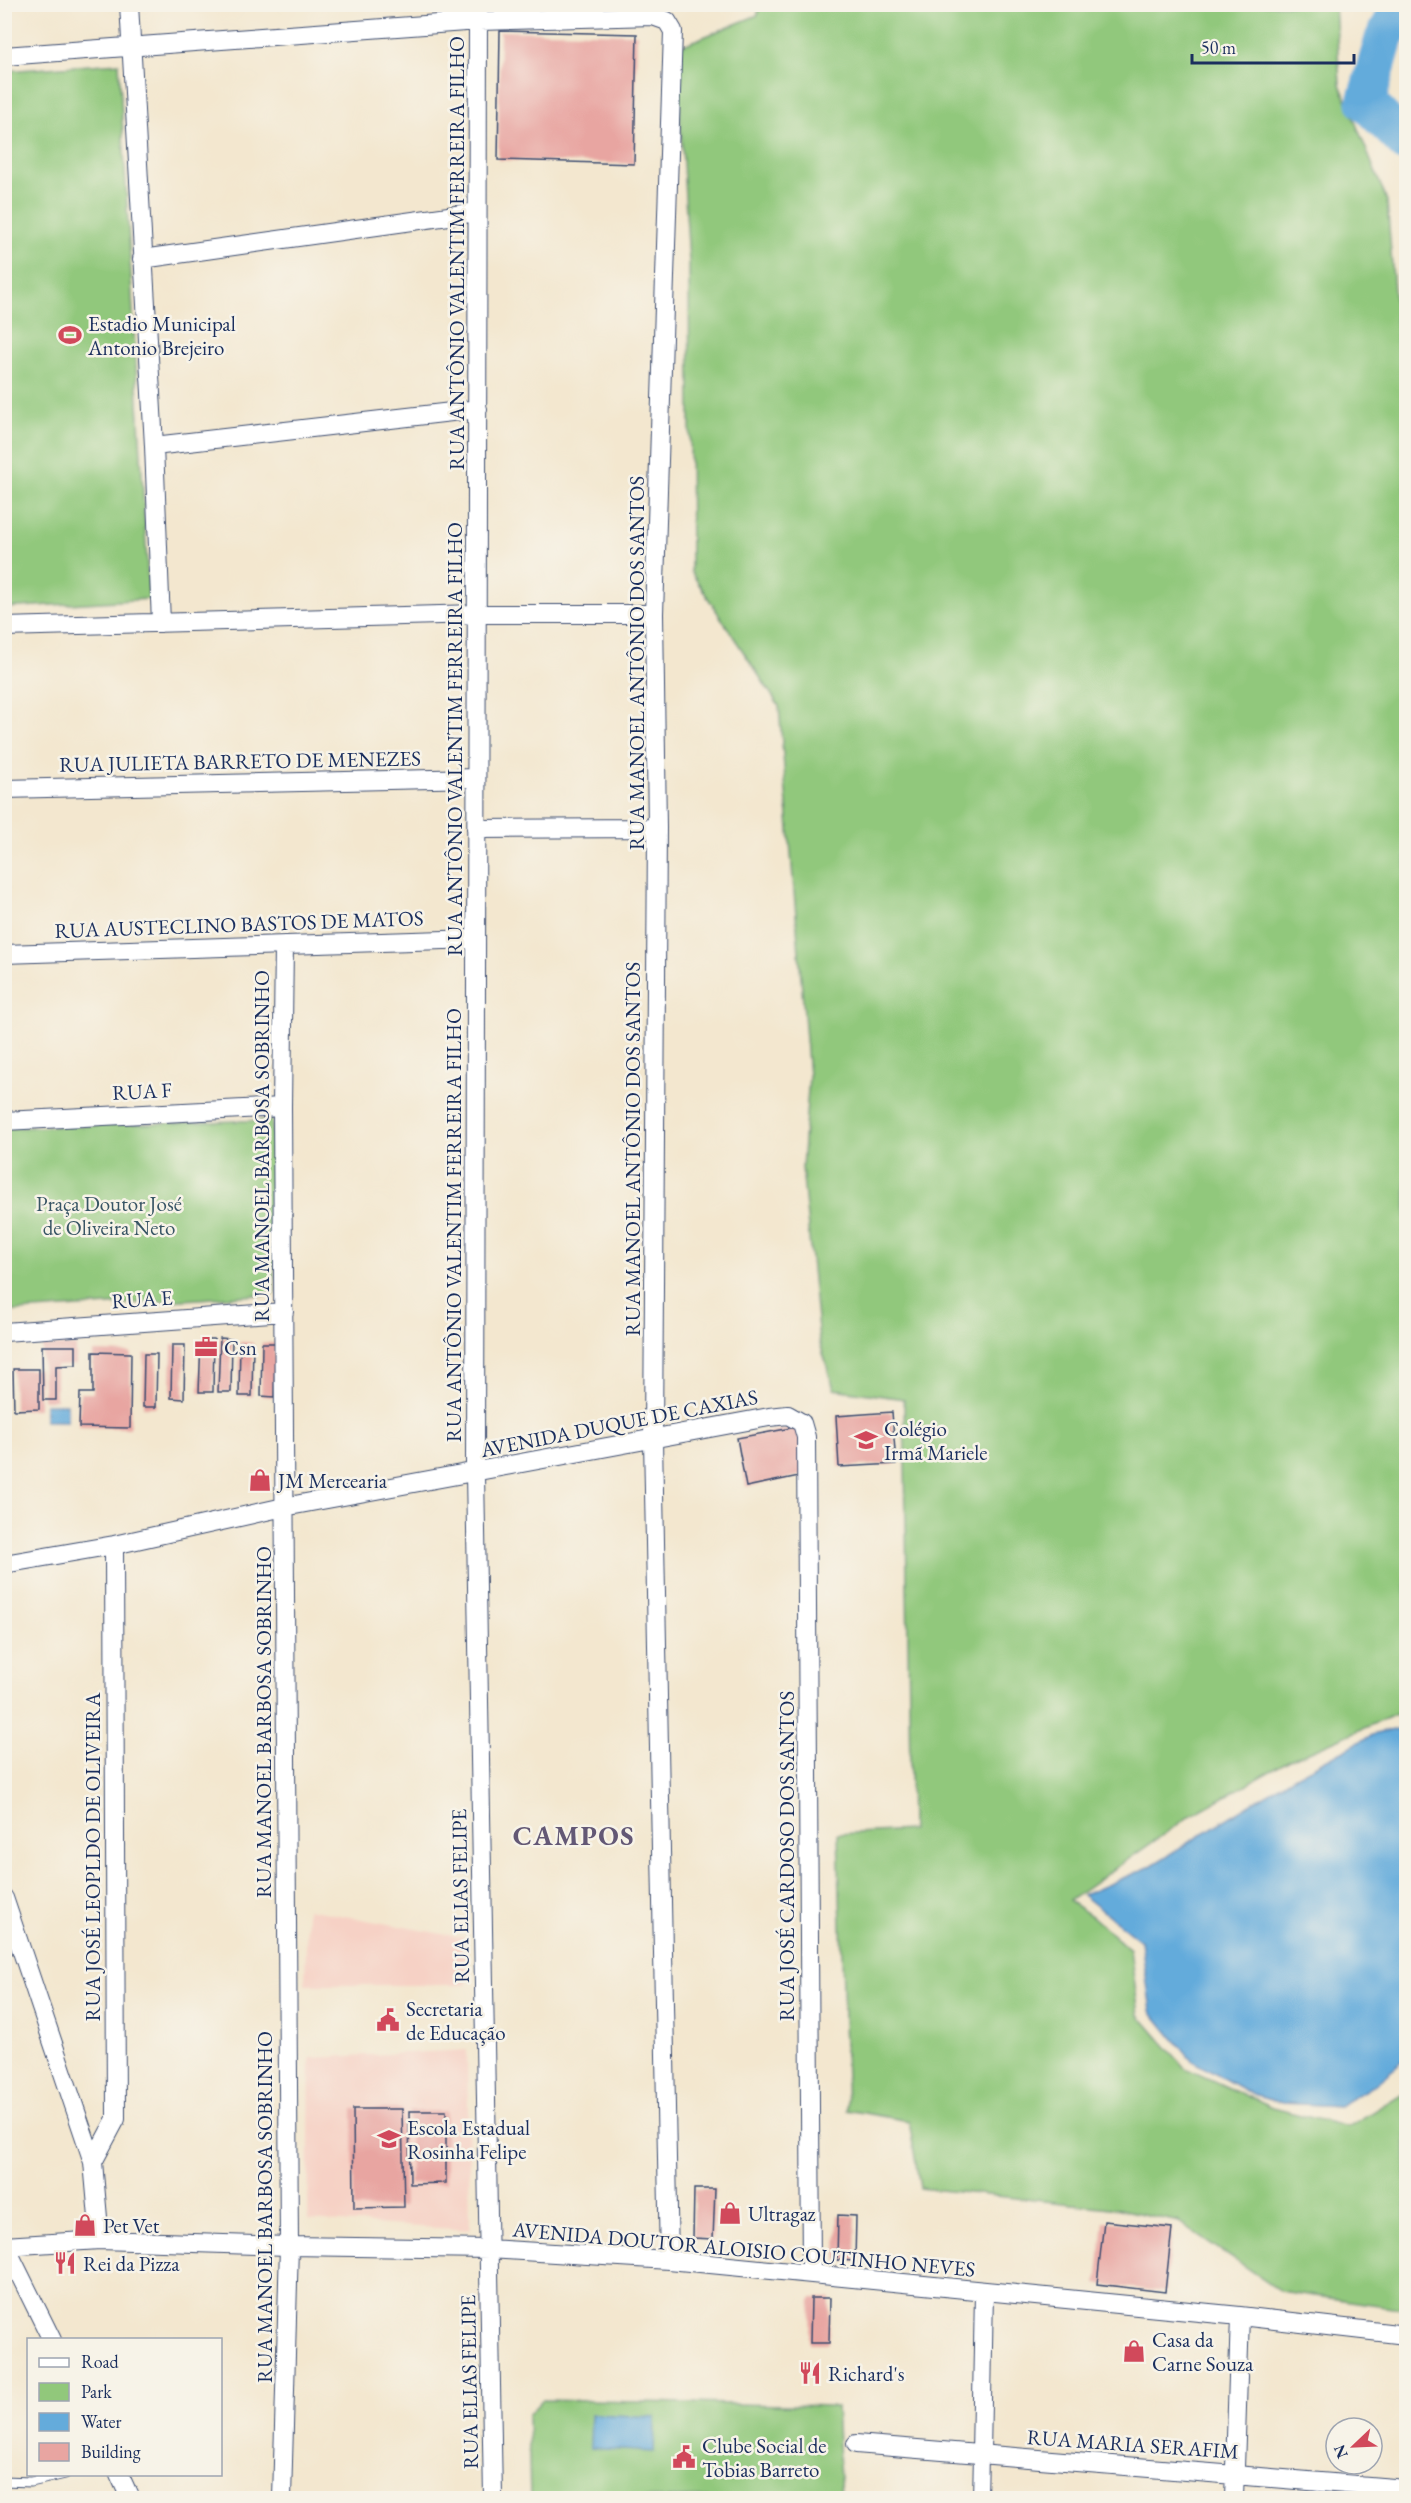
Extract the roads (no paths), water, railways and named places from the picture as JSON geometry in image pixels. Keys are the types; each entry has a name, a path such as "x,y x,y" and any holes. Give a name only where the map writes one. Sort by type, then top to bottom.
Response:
{"street":[{"path":"129,4 154,446 161,623"},
{"path":"4,56 131,48 478,13"},
{"name":"RUA MANOEL ANTÔNIO DOS SANTOS","path":"478,13 653,16 667,21 674,38 654,614 657,828 653,1440 669,2260"},
{"name":"RUA ANTÔNIO VALENTIM FERREIRA FILHO","path":"475,1473 478,13"},
{"path":"142,259 477,212"},
{"path":"154,446 478,409"},
{"path":"4,627 477,615 654,614"},
{"name":"RUA JULIETA BARRETO DE MENEZES","path":"4,789 476,778"},
{"path":"476,829 657,828"},
{"name":"RUA AUSTECLINO BASTOS DE MATOS","path":"4,954 476,939"},
{"name":"RUA MANOEL BARBOSA SOBRINHO","path":"282,2499 289,2246 282,1107 284,945"},
{"name":"RUA F","path":"4,1121 282,1107"},
{"name":"RUA E","path":"4,1332 284,1312"},
{"name":"AVENIDA DUQUE DE CAXIAS","path":"4,1564 114,1545 284,1507 788,1415 802,1423 806,1437"},
{"name":"RUA JOSÉ CARDOSO DOS SANTOS","path":"806,1437 812,2274"},
{"name":"RUA ELIAS FELIPE","path":"475,1473 493,2499"},
{"name":"RUA JOSÉ LEOPLDO DE OLIVEIRA","path":"93,2162 116,2119 114,1545"},
{"path":"4,1898 93,2162 100,2240"},
{"name":"AVENIDA DOUTOR ALOISIO COUTINHO NEVES","path":"5,2245 100,2240 489,2249 669,2260 1240,2316 1407,2335"},
{"path":"5,2245 51,2338"},
{"path":"980,2499 984,2292"},
{"path":"1234,2499 1240,2316"},
{"name":"RUA MARIA SERAFIM","path":"856,2444 1407,2489"},
{"path":"119,2476 130,2499"}],"lane":[{"path":"4,2481 31,2482 60,2476"}],"water":[{"path":"45,1404 67,1404 67,1421 45,1421"},
{"path":"1406,1727 1406,2059 1374,2085 1339,2106 1282,2103 1253,2095 1192,2061 1151,2011 1141,1941 1083,1895 1149,1867 1294,1777 1372,1735"},
{"path":"591,2414 655,2417 654,2452 590,2448"}],"waterway":[{"path":"1395,4 1397,15 1384,39 1366,102 1406,143"}],"place":[{"name":"Estadio Municipal Antonio Brejeiro","path":"70,335"},
{"name":"Csn","path":"206,1347"},
{"name":"Colégio Irmã Mariele","path":"866,1440"},
{"name":"JM Mercearia","path":"260,1480"},
{"name":"Secretaria de Educação","path":"388,2020"},
{"name":"Escola Estadual Rosinha Felipe","path":"389,2139"},
{"name":"Ultragaz","path":"730,2213"},
{"name":"Pet Vet","path":"85,2225"},
{"name":"Rei da Pizza","path":"65,2263"},
{"name":"Casa da Carne Souza","path":"1134,2351"},
{"name":"Richard's","path":"810,2373"},
{"name":"Clube Social de Tobias Barreto","path":"684,2457"}],"district":[{"name":"CAMPOS","path":"574,1835"}],"park label":[{"name":"Praça Doutor José de Oliveira Neto","path":"109,1215"}]}
